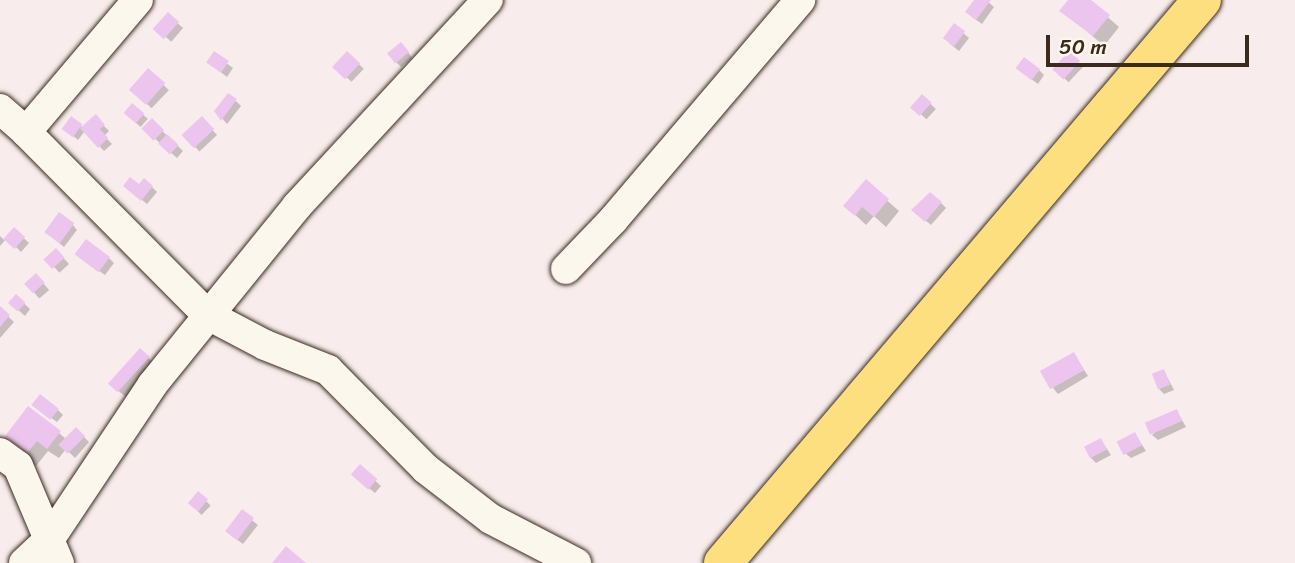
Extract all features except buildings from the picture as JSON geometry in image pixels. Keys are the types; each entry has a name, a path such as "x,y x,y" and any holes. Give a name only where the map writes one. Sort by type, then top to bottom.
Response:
{"main road":[{"path":"723,563 1202,0"}],"street":[{"path":"26,132 138,0"},
{"path":"24,563 54,551 153,384 297,206 488,0"},
{"path":"566,269 613,220 800,0"},
{"path":"0,109 208,315 265,345 328,370 426,469 491,519 576,563"},
{"path":"0,453 18,466 54,551"}]}
